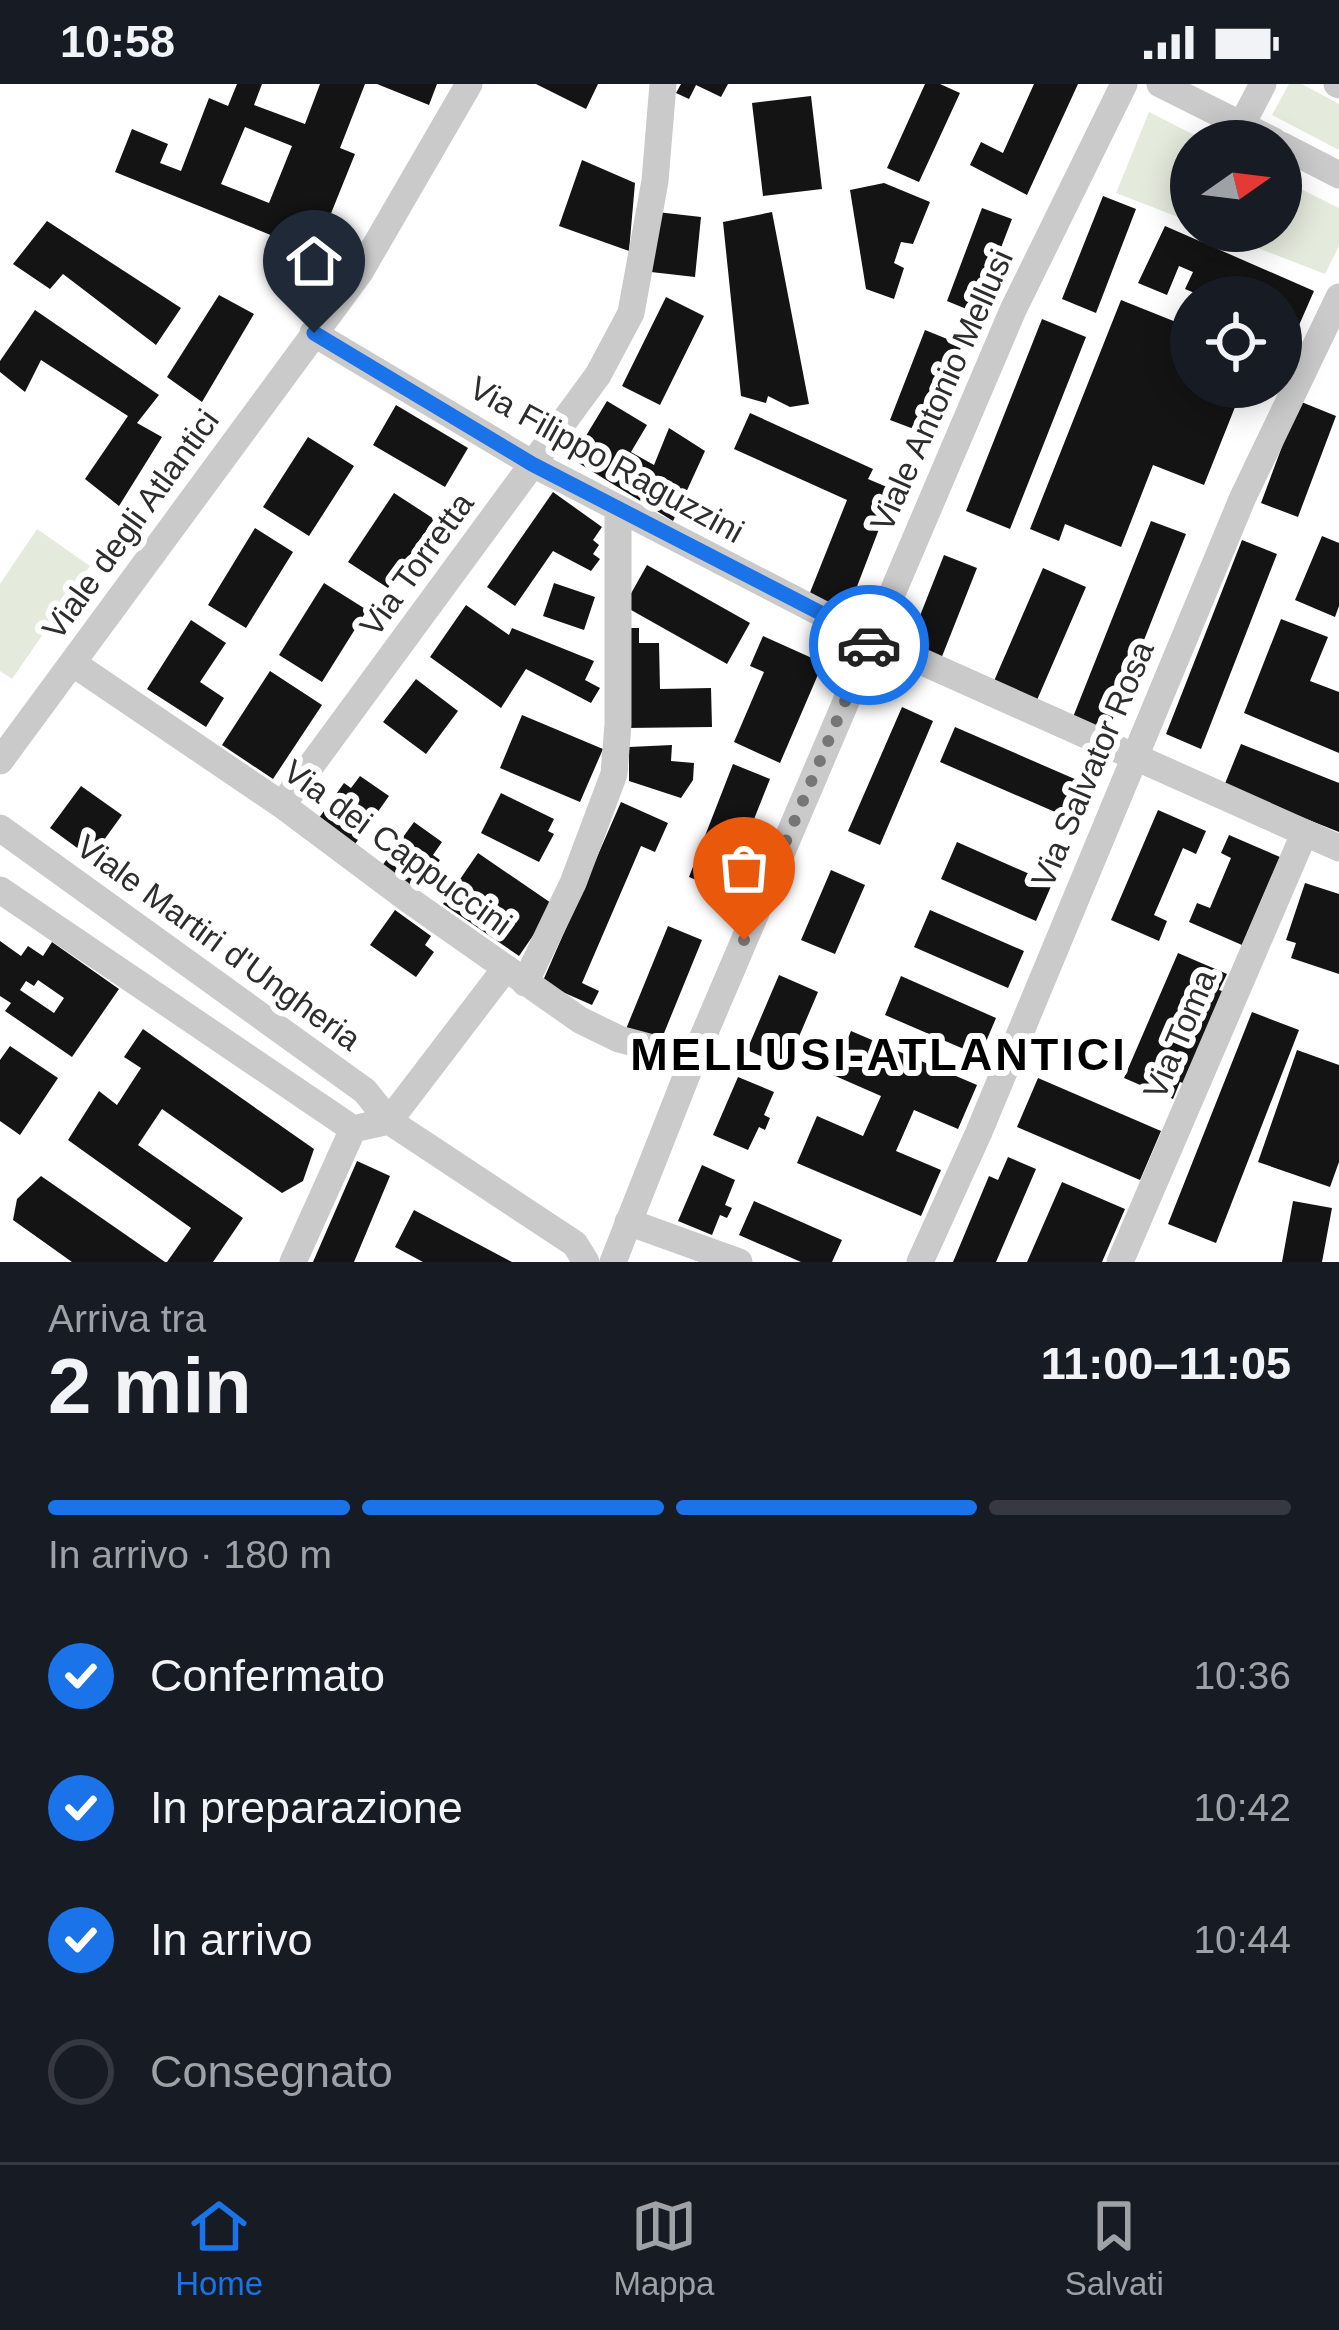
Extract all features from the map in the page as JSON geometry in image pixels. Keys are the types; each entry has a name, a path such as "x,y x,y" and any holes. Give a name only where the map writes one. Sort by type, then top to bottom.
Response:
{"street":[{"name":"Viale degli Atlantici","path":"0,761 360,272 469,84"},
{"name":"Via Torretta","path":"282,805 598,375 631,313 655,182 663,84"},
{"name":"Viale Antonio Mellusi","path":"613,1262 694,1059 1012,310 1124,84"},
{"path":"1160,84 1234,120"},
{"path":"1244,120 1263,84"},
{"path":"1302,156 1339,175"},
{"name":"Via Salvator Rosa","path":"920,1262 979,1132 1244,497 1339,297"},
{"name":"Via Filippo Raguzzini","path":"314,333 532,464 871,639 1339,848"},
{"path":"0,890 353,1129 389,1121 515,976 573,883 614,774 618,509"},
{"name":"Via dei Cappuccini","path":"74,664 282,805 580,1020 619,1039 694,1059"},
{"name":"Viale Martiri d'Ungheria","path":"0,829 365,1091 389,1121 575,1244 586,1262"},
{"name":"Via Toma","path":"1120,1262 1304,834"},
{"path":"293,1262 353,1129"},
{"path":"628,1222 740,1262"}],"shaded area":[{"path":"1289,84 1302,84 1339,104 1339,150 1302,131 1302,120 1272,115"},
{"path":"1149,112 1170,123 1170,214 1116,193"},
{"path":"1302,190 1339,208 1339,246 1325,274 1268,252 1302,252"},
{"path":"37,529 90,566 12,679 0,671 0,584"}],"building":[{"path":"237,84 262,84 254,105 305,124 320,84 365,84 340,148 355,154 315,253 115,172 132,129 168,144 160,163 181,171 209,98 228,106","holes":["245,127 292,146 269,203 221,184"]},
{"path":"377,84 437,84 429,105"},
{"path":"536,84 598,84 586,109"},
{"path":"681,84 728,84 721,97 696,85 689,99 676,93"},
{"path":"925,84 940,84 960,93 919,182 887,168"},
{"path":"1034,84 1078,84 1027,195 970,165 981,142 1003,153"},
{"path":"811,96 822,189 763,196 752,103"},
{"path":"582,160 635,183 629,251 559,226"},
{"path":"884,183 930,202 913,244 901,242 894,263 904,268 894,299 866,289 850,190"},
{"path":"1103,196 1136,209 1096,313 1062,299"},
{"path":"982,208 1012,219 976,313 947,301"},
{"path":"657,212 701,217 695,277 651,272"},
{"path":"772,212 809,404 790,407 768,396 766,403 741,396 723,222"},
{"path":"47,221 181,308 156,345 63,274 50,289 13,264"},
{"path":"1165,226 1170,228 1170,252 1225,252 1280,276 1191,276 1193,272 1179,266 1175,276 1170,276 1167,295 1138,283"},
{"path":"1302,286 1314,291 1302,318"},
{"path":"219,295 254,314 202,402 167,377"},
{"path":"666,297 704,316 660,405 622,386"},
{"path":"1121,300 1170,320 1170,408 1235,408 1204,485 1153,465 1121,547 1065,524 1059,541 1030,529"},
{"path":"35,310 159,395 137,423 162,437 119,506 85,479 128,416 41,360 25,392 0,372 0,361"},
{"path":"1042,319 1086,337 1010,529 966,511"},
{"path":"925,330 962,345 927,434 890,420"},
{"path":"607,401 647,425 631,452 654,465 669,428 705,451 673,521 572,459"},
{"path":"1302,402 1336,416 1298,517 1261,503 1296,408 1302,408"},
{"path":"396,405 468,448 445,487 373,445"},
{"path":"750,413 873,469 868,479 894,490 848,610 809,595 847,500 734,449"},
{"path":"308,437 354,466 309,536 263,507"},
{"path":"553,492 602,527 593,540 599,545 593,554 600,559 591,571 553,551 515,606 487,587"},
{"path":"394,493 434,519 388,588 348,562"},
{"path":"1151,521 1186,534 1108,731 1073,717"},
{"path":"255,528 293,552 246,628 208,605"},
{"path":"1322,536 1339,543 1335,617 1295,600"},
{"path":"1242,540 1277,554 1201,749 1166,734"},
{"path":"944,555 977,568 941,659 908,646"},
{"path":"647,565 750,623 727,664 624,606"},
{"path":"1043,568 1086,587 1037,700 994,681"},
{"path":"324,583 367,610 322,682 279,655"},
{"path":"554,583 595,597 584,630 543,616"},
{"path":"466,605 509,635 512,628 594,661 585,680 600,688 591,703 526,669 501,708 430,657"},
{"path":"1281,619 1328,637 1310,681 1339,692 1339,753 1244,713"},
{"path":"191,620 226,643 200,682 224,698 206,727 147,689"},
{"path":"624,628 639,628 639,643 659,643 660,689 711,688 712,727 625,728"},
{"path":"763,636 823,663 780,763 734,742 764,672 750,666"},
{"path":"270,671 322,705 273,779 222,745"},
{"path":"416,679 458,711 426,754 383,722"},
{"path":"902,707 933,721 880,845 848,831"},
{"path":"522,715 603,749 580,802 500,768"},
{"path":"955,727 1077,780 1062,815 940,762"},
{"path":"1241,744 1339,783 1339,832 1224,786"},
{"path":"672,745 671,761 694,763 693,780 681,798 629,781 629,747"},
{"path":"733,764 770,779 725,892 689,877"},
{"path":"360,776 389,796 355,844 319,818 344,783 351,788"},
{"path":"81,786 122,815 91,858 50,828"},
{"path":"501,793 554,819 548,831 554,834 539,862 481,833"},
{"path":"621,802 668,823 655,852 641,846 582,983 599,991 592,1005 542,983"},
{"path":"1158,810 1206,831 1196,854 1183,848 1154,915 1167,921 1159,941 1111,920"},
{"path":"414,822 442,842 433,855 440,860 415,895 379,870"},
{"path":"1229,835 1280,857 1242,945 1189,922 1197,903 1210,908 1231,858 1221,853"},
{"path":"957,842 1052,884 1036,921 941,879"},
{"path":"478,853 554,905 519,956 443,904"},
{"path":"831,870 865,885 835,954 801,940"},
{"path":"1305,883 1339,894 1339,974 1291,958 1296,943 1286,940"},
{"path":"395,910 431,936 425,945 434,952 416,977 370,945"},
{"path":"930,910 1024,951 1008,988 914,947"},
{"path":"668,926 702,940 660,1043 626,1029"},
{"path":"0,941 21,956 28,946 43,956 52,942 119,989 72,1057 5,1011 11,1003 0,996","holes":["38,980 64,998 54,1013 20,990 26,981 34,986"]},
{"path":"1178,953 1227,974 1219,990 1225,992 1185,1084 1180,1082 1173,1099 1124,1078"},
{"path":"779,975 818,992 786,1067 747,1050"},
{"path":"901,976 996,1018 980,1056 885,1015"},
{"path":"1252,1012 1299,1030 1216,1243 1168,1224"},
{"path":"143,1029 314,1149 303,1181 282,1193 162,1109 138,1145 243,1218 213,1262 167,1262 191,1228 68,1140 99,1091 117,1105 141,1068 124,1057"},
{"path":"851,1031 977,1085 958,1129 914,1110 896,1151 941,1170 921,1216 797,1163 817,1116 863,1136 881,1096 833,1075"},
{"path":"10,1046 58,1078 20,1135 0,1121 0,1060"},
{"path":"1297,1050 1339,1065 1339,1162 1330,1187 1258,1162"},
{"path":"738,1077 774,1092 764,1115 770,1118 765,1130 759,1127 748,1150 713,1135"},
{"path":"1038,1078 1161,1131 1140,1180 1017,1127"},
{"path":"1008,1157 1036,1169 996,1262 953,1262 989,1176 998,1180"},
{"path":"357,1161 390,1176 354,1262 313,1262"},
{"path":"702,1165 735,1180 725,1205 732,1208 727,1218 720,1215 712,1235 678,1221"},
{"path":"41,1176 165,1262 72,1262 13,1220 17,1199"},
{"path":"1062,1182 1125,1209 1102,1262 1027,1262"},
{"path":"754,1201 842,1240 832,1262 801,1262 739,1235"},
{"path":"1293,1201 1332,1208 1322,1262 1282,1262"},
{"path":"414,1210 512,1262 423,1262 395,1247"}],"way so far":[{"path":"744,940 869,645"}],"district":[{"name":"MELLUSI-ATLANTICI","path":"879,1054"}],"route":[{"path":"314,333 532,464 871,639 869,645"}]}
